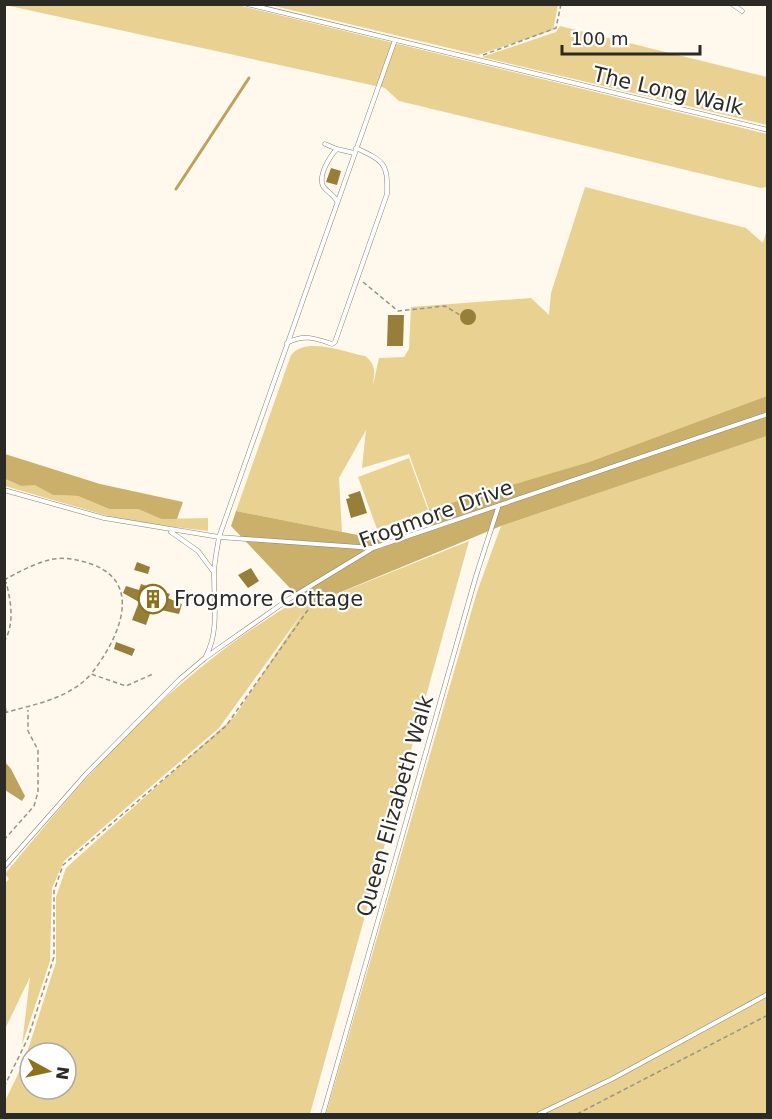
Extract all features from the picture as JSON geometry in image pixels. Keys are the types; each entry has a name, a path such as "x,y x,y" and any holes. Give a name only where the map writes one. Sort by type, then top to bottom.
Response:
{"lane":[{"name":"The Long Walk","path":"248,4 768,130"},
{"path":"732,4 742,11"},
{"path":"205,658 210,648 215,617 214,573 219,537 395,40"},
{"path":"286,344 298,337 313,337 333,343 387,195 388,172 381,159 325,144"},
{"path":"337,149 331,154 321,180 324,188 337,201"},
{"name":"Frogmore Drive","path":"4,867 108,752 205,658 289,599 373,548 768,414"},
{"path":"4,490 104,518 167,530 219,537 373,548"},
{"name":"Queen Elizabeth Walk","path":"323,1114 498,507"},
{"path":"167,530 198,551 214,573"},
{"path":"539,1114 612,1079 768,994"}],"path":[{"path":"471,59 556,28 561,4"},
{"path":"358,277 398,311 445,306 460,315"},
{"path":"4,642 9,631 11,614 5,580 11,574 37,564 64,558 96,566 112,576 121,589 124,607 108,650 91,674 59,697 28,709 5,713 4,693"},
{"path":"4,1087 28,1038 54,957 54,891 63,865 226,726 310,607"},
{"path":"91,674 126,686 153,674"},
{"path":"4,840 34,806 38,792 38,750 28,731 28,709"},
{"path":"577,1114 768,1015"}],"shaded area":[{"path":"5,5 238,5 767,134 767,187 761,188 399,101 385,88"},
{"path":"270,5 558,5 553,30 478,55"},
{"path":"560,26 767,77 767,125 482,57 556,32"},
{"path":"585,187 746,228 763,243 767,229 767,396 589,462 430,512 409,454 362,468 366,430 339,478 342,532 236,511 291,355 298,349 315,346 365,356 373,366 373,385 379,358 404,357 409,349 411,307 531,298 549,315 551,293"},
{"path":"767,396 767,436 501,526 307,606 231,526 236,511 388,541 431,526 428,510 589,462"},
{"path":"767,436 767,1114 326,1114 477,592 501,526"},
{"path":"5,454 100,484 183,502 177,519 161,519 138,509 109,509 78,496 53,495 35,485 21,486 5,479"},
{"path":"409,458 428,510 377,529 358,477"},
{"path":"4,479 21,486 35,484 53,495 78,496 109,509 138,509 161,519 208,518 208,531 125,521 5,486"},
{"path":"469,541 310,1114 4,1114 5,1101 18,1074 18,1101 78,1101 78,1041 31,1041 56,962 56,897 66,868 235,716 303,612 219,728 64,861 52,888 50,961 23,1041 30,977 5,1029 4,884 9,879 5,874 53,816 157,706 214,657 297,600 307,606"},
{"path":"5,762 25,796 22,801 5,790"}],"building":[{"path":"331,168 341,171 337,185 326,182"},
{"path":"468,309 476,317 468,325 460,317"},
{"path":"388,315 404,315 403,346 387,346"},
{"path":"360,491 367,513 351,518 346,499 350,498 348,495"},
{"path":"137,562 150,567 148,574 134,570"},
{"path":"251,568 259,581 248,588 238,575"},
{"name":"Frogmore Cottage","path":"141,584 170,594 168,598 182,604 179,614 152,608 146,625 132,620 139,602 123,593 126,586 139,590"},
{"path":"116,642 135,649 132,656 114,649"}],"waterway":[{"path":"176,189 249,78"}],"place":[{"name":"Frogmore Cottage","path":"153,599"}]}
